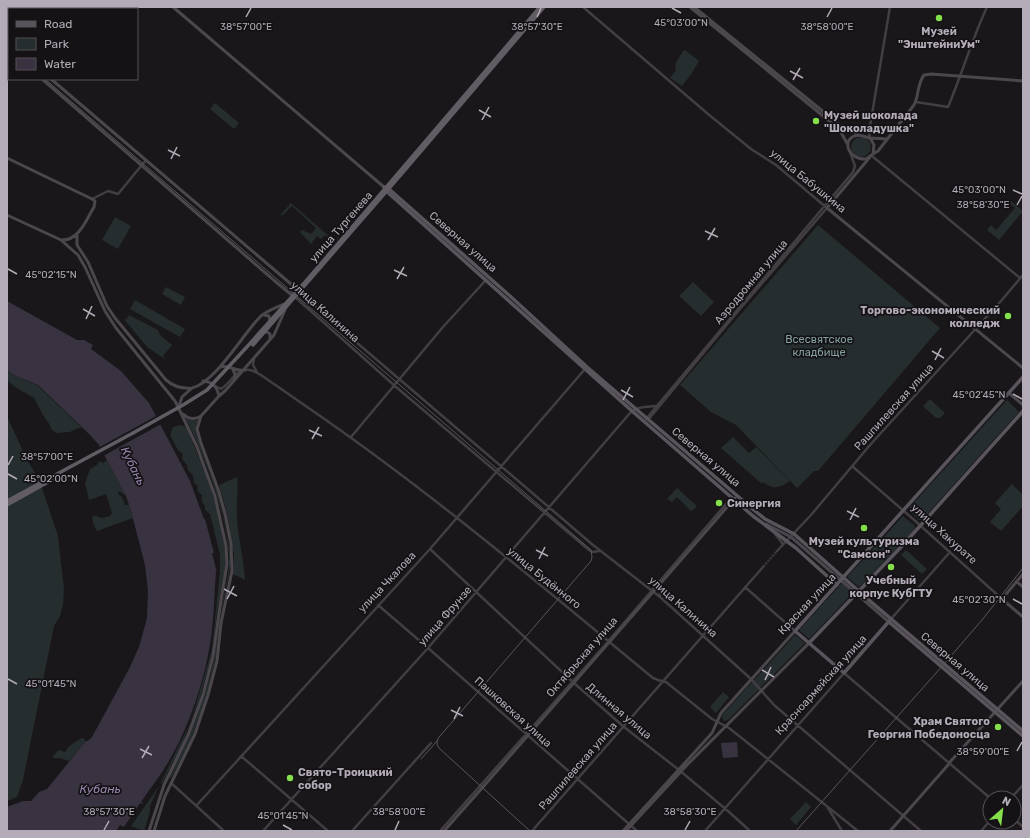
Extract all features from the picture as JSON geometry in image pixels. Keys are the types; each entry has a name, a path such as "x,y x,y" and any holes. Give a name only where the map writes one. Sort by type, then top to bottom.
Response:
{"highway":[{"name":"улица Тургенева","path":"246,348 254,345 263,333 285,310 299,291 540,7"},
{"name":"улица Тургенева","path":"386,189 544,7"},
{"name":"улица Тургенева","path":"63,470 183,405 207,390 294,297"},
{"path":"7,501 63,470"},
{"path":"7,505 57,478 63,470"}],"main road":[{"name":"Северная улица","path":"173,7 514,300 586,368"},
{"path":"690,7 839,129 853,156 858,159 866,159 872,156 875,147 870,138"},
{"path":"694,7 841,126 859,135 870,138 887,139"},
{"path":"916,102 920,81 924,76 931,74 1023,81"},
{"name":"улица Калинина","path":"43,80 294,297"},
{"name":"улица Калинина","path":"52,80 249,250 299,291"},
{"name":"Аэродромная улица","path":"826,207 878,151 916,102"},
{"path":"848,145 851,138 859,135"},
{"path":"7,158 92,199 95,203 77,235 70,240 61,240"},
{"name":"Северная улица","path":"386,189 485,281 634,410 765,519 792,535 890,621 1023,731"},
{"name":"улица Бабушкина","path":"826,207 1023,368"},
{"path":"7,215 61,240 78,255 105,311 116,328 175,401 197,447 213,489 220,516 226,546 227,564 213,656 203,695 188,735 166,780 149,831"},
{"path":"77,235 77,245 88,262 103,297 115,318 166,380 177,387 193,388"},
{"path":"511,304 514,300"},
{"path":"179,410 182,397 218,368 262,315 288,302"},
{"path":"154,831 171,783 195,734 208,695 217,661 221,623 232,571 231,544 225,514 213,474 198,435 198,424 201,416 245,370 276,332 285,310"},
{"path":"262,315 266,314 269,316 270,321"},
{"path":"263,333 267,332 270,334 271,336 269,341"},
{"path":"234,349 228,360 235,374 234,381"},
{"path":"218,368 223,366 238,371 245,370"},
{"name":"Красная улица","path":"625,831 680,771 712,733 721,713 1023,378"},
{"path":"203,381 210,382 214,385 219,396"},
{"path":"1010,393 1023,405"},
{"path":"179,410 184,415 192,418 201,416"},
{"name":"Красная улица","path":"680,771 809,643 921,526 1023,411"},
{"name":"Северная улица","path":"646,420 733,498 771,530 787,541 837,585"},
{"name":"Октябрьская улица","path":"444,831 652,591 660,584 736,494"},
{"name":"Северная улица","path":"761,521 792,535"},
{"path":"1002,599 1023,574"},
{"path":"1017,582 1023,587"},
{"name":"улица Хакурате","path":"1002,599 1023,617"},
{"name":"Красноармейская улица","path":"844,673 890,621"},
{"path":"795,631 844,673"},
{"path":"890,831 1023,681"},
{"name":"Северная улица","path":"997,711 1023,736"},
{"path":"166,780 171,783"}],"street":[{"name":"улица Бабушкина","path":"583,7 708,114 751,149 782,170 826,207"},
{"path":"870,138 869,132 890,7"},
{"path":"916,102 948,107 973,39 988,7"},
{"path":"864,136 869,132"},
{"name":"Аэродромная улица","path":"646,420 826,207 854,170 854,164 850,152"},
{"path":"872,156 1020,278"},
{"path":"92,199 108,191 118,194 146,160"},
{"path":"95,203 102,195"},
{"name":"Аэродромная улица","path":"646,420 656,406 826,207"},
{"name":"Рашпилевская улица","path":"777,551 833,490 852,466 1023,275"},
{"path":"350,437 400,380 443,327 485,281"},
{"name":"улица Калинина","path":"299,291 349,336 549,508 600,551 660,597 751,680 798,726 921,831"},
{"name":"улица Калинина","path":"294,297 588,550 593,552 600,551"},
{"path":"254,358 254,368 259,374"},
{"name":"улица Чкалова","path":"196,806 430,549 586,368"},
{"path":"214,385 221,389 235,374 245,370"},
{"name":"улица Будённого","path":"245,370 259,374 350,437 457,517 653,678 664,681 716,722 729,728 858,831"},
{"path":"634,410 642,407 656,406"},
{"name":"улица Фрунзе","path":"263,831 428,648 605,441 634,410"},
{"name":"улица Хакурате","path":"852,466 1002,599"},
{"name":"Октябрьская улица","path":"652,591 733,498"},
{"name":"Северная улица","path":"771,530 781,540 783,545"},
{"name":"Длинная улица","path":"430,549 476,593 624,727 680,771 750,831"},
{"name":"Красноармейская улица","path":"890,621 950,552"},
{"name":"Рашпилевская улица","path":"532,831 763,567"},
{"path":"660,584 660,597"},
{"path":"746,587 795,631"},
{"name":"Пашковская улица","path":"378,605 637,831"},
{"path":"844,673 948,764 982,792"},
{"name":"Красноармейская улица","path":"705,831 844,673"},
{"name":"Октябрьская улица","path":"440,831 527,735"},
{"path":"352,831 431,744"},
{"path":"241,756 328,831"},
{"path":"171,783 224,831"},
{"name":"улица Будённого","path":"827,806 842,831"},
{"name":"улица Будённого","path":"849,824 854,831"}],"green space":[{"path":"685,50 699,61 682,86 670,78 676,70 675,64"},
{"path":"215,103 239,123 234,129 210,109"},
{"path":"857,137 865,137 871,143 871,151 865,157 857,157 851,151 851,143"},
{"path":"1011,201 1023,211 999,240 987,230 991,225 996,230 1015,208 1009,203"},
{"path":"291,203 332,240 325,235 321,239 317,236 311,244 300,232 302,230 311,234 316,228 292,206 282,216 281,214"},
{"path":"115,217 131,226 118,249 102,240"},
{"name":"Всесвятское кладбище","path":"818,225 940,328 818,471 814,471 797,488 736,425 711,412 680,385"},
{"path":"693,282 714,302 701,316 679,296"},
{"path":"166,287 185,297 181,305 162,294"},
{"path":"135,300 185,329 180,337 130,309"},
{"path":"129,315 158,330 160,335 172,345 163,356 168,361 147,347 123,318 126,320"},
{"path":"7,370 16,376 37,385 82,428 78,428 70,432 56,433 51,429 34,398 15,387 7,380"},
{"path":"930,399 945,413 940,418 936,418 923,406"},
{"path":"1007,400 1019,412 922,520 919,520 909,508"},
{"path":"7,416 27,460 39,479 58,536 64,589 63,605 60,616 54,626 23,780 17,797 7,801"},
{"path":"185,417 195,420 199,419 196,426 197,436 219,497 227,533 231,559 229,575 220,618 216,657 205,702 188,747 171,778 169,777 195,719 211,674 219,616 226,586 229,563 224,521 219,503 200,449"},
{"path":"181,425 186,427 210,484 215,500 225,549 226,564 217,612 212,655 200,698 182,744 162,784 161,782 190,723 212,649 220,571 220,555 210,514 205,510 205,506 202,502 202,495 198,492 198,486 194,483 193,475 188,470 187,465 182,459 183,454 178,450 170,435 173,427"},
{"path":"733,437 749,453 756,447 790,481 776,487 770,486 763,482 762,484 721,448"},
{"path":"107,460 126,496 119,491 118,494 122,497 125,505 129,505 133,518 97,531 92,518 94,516 101,518 110,516 112,513 106,494 89,500 85,483 90,469 97,465 99,461 103,463"},
{"path":"237,477 238,526 245,580 233,574 234,555 225,506 219,485"},
{"path":"1012,484 1023,495 1023,506 1001,531 990,522 1001,509 995,503"},
{"path":"677,488 697,506 693,510 691,511 677,497 672,502 667,499"},
{"path":"903,516 915,526 914,531 859,587 847,577"},
{"path":"906,550 927,569 922,574 901,555"},
{"path":"842,583 853,593 809,639 799,630"},
{"path":"795,635 805,643 728,720 724,721 722,715"},
{"path":"723,692 729,697 716,713 710,707"},
{"path":"81,738 85,739 85,742 69,761 60,758 53,758 59,750 65,752 68,747"},
{"path":"159,786 150,806 150,812 144,831 131,826"},
{"path":"806,802 811,807 796,825 790,819"}],"water":[{"name":"Кубань","path":"7,301 77,340 84,340 93,345 91,349 121,371 149,403 190,481 205,519 214,553 212,553 217,570 211,640 203,677 194,706 177,747 164,770 141,802 143,803 140,803 124,827 120,825 116,831 7,831 7,807 23,801 31,801 39,792 47,789 85,742 92,737 129,669 139,647 147,618 148,591 145,565 126,496 99,445 38,385 16,376 7,370"},
{"path":"737,742 738,757 723,758 721,743"}],"pier":[{"path":"158,415 163,423 103,456 98,448"}],"tunnel":[{"path":"763,567 777,551"}],"tram line":[{"path":"46,80 591,550 591,561 437,741 440,749 530,831"},
{"path":"796,831 982,620 1023,568"},
{"path":"421,759 438,740"}],"place":[{"name":"Музей \"ЭнштейниУм\"","path":"939,18"},
{"name":"Музей шоколада \"Шоколадушка\"","path":"816,121"},
{"name":"Торгово-экономический колледж","path":"1008,316"},
{"name":"Синергия","path":"719,503"},
{"name":"Музей культуризма \"Самсон\"","path":"864,528"},
{"name":"Учебный корпус КубГТУ","path":"891,567"},
{"name":"Храм Святого Георгия Победоносца","path":"998,727"},
{"name":"Свято-Троицкий собор","path":"290,778"}]}
